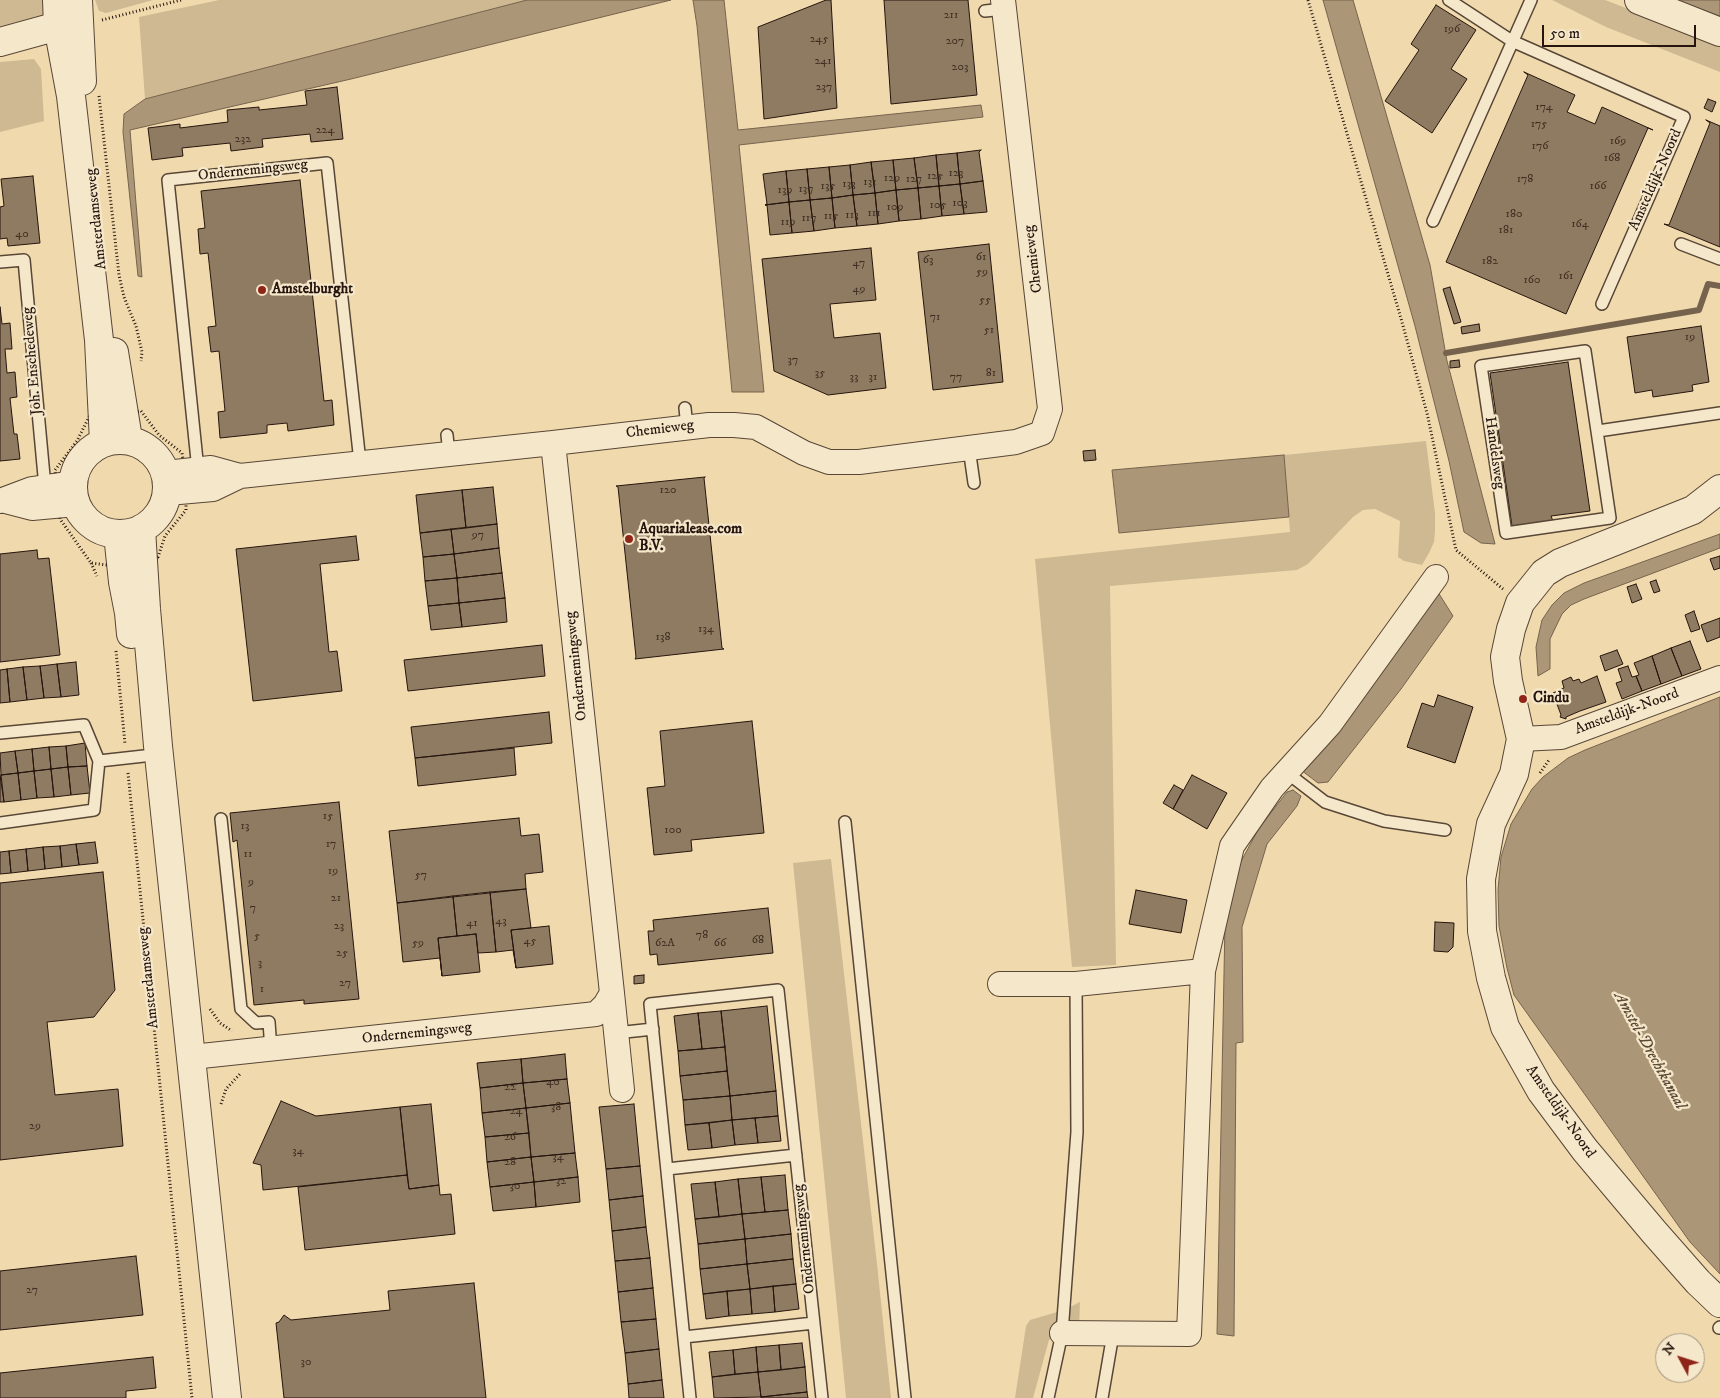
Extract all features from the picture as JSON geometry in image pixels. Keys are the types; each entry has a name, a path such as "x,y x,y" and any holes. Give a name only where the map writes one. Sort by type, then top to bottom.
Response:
{"street":[{"path":"1639,0 1720,32"},
{"name":"Chemieweg","path":"553,443 686,418 756,427 804,453 829,462 859,462 1016,442 1042,433 1050,409 998,6"},
{"path":"0,42 73,14"},
{"name":"Amsterdamseweg","path":"73,14 81,66 97,227 111,339 124,421"},
{"path":"3,501 32,508 62,493 83,458 124,421 141,444 152,451 181,480"},
{"path":"62,493 92,525 104,532 130,532 154,520 181,480 211,468 240,476 360,462 448,444 553,443"},
{"name":"Ondernemingsweg","path":"553,443 622,1090"},
{"path":"1521,739 1508,681 1505,657 1511,629 1520,603 1544,573 1560,563 1693,510 1720,488"},
{"name":"Amsterdamseweg","path":"130,532 132,561 157,736 227,1398"},
{"name":"Amsterdamseweg","path":"132,561 129,612 135,756 212,1398"},
{"path":"1062,1333 1190,1334 1203,971 1232,846 1272,788 1330,724 1436,577"},
{"name":"Amsteldijk-Noord","path":"1720,678 1561,737 1521,739 1514,774 1491,824 1481,879 1482,931 1491,978 1505,1027 1541,1091 1585,1150 1698,1282 1720,1319"},
{"path":"1000,984 1076,984 1203,971"},
{"name":"Ondernemingsweg","path":"192,1057 596,1014 606,1005 612,992"}],"lane":[{"name":"Amsteldijk-Noord","path":"1449,0 1512,41 1684,117 1602,304"},
{"path":"1433,221 1531,0"},
{"name":"Ondernemingsweg","path":"181,480 168,180 327,163 360,462"},
{"path":"1681,244 1720,258"},
{"name":"Joh. Enschedeweg","path":"0,262 24,260 62,493"},
{"name":"Handelsweg","path":"1585,351 1598,431 1610,518 1506,533 1481,366 1585,351"},
{"path":"1598,431 1720,414"},
{"path":"969,448 974,483"},
{"path":"0,733 84,725 99,761 94,810 0,823"},
{"path":"99,761 135,756"},
{"path":"1286,772 1324,802 1384,821 1445,830"},
{"path":"221,819 241,1009 256,1023 269,1022 271,1050"},
{"path":"845,822 905,1398"},
{"path":"1048,1398 1062,1333 1077,1132 1076,984"},
{"name":"Ondernemingsweg","path":"690,1398 650,1004 778,990 822,1398"},
{"path":"616,1032 653,1028"},
{"path":"667,1169 796,1155"},
{"path":"684,1337 814,1323"},
{"path":"1102,1398 1113,1334"}],"path":[{"path":"73,14 181,0"},
{"path":"1308,0 1424,404 1456,550 1520,603"},
{"name":"Amsterdamseweg","path":"98,93 119,275 124,297 136,326 142,352 141,362"},
{"path":"91,563 108,565 158,557 165,536 186,510 181,480 182,453 158,435 124,421 89,417 77,441 55,470 62,493 60,519 91,563 99,579"},
{"name":"Amsterdamseweg","path":"115,649 135,756 192,1398"},
{"path":"1534,780 1545,766 1561,737"}],"shaded area":[{"path":"0,0 51,0 46,14 35,24 0,33"},
{"path":"95,0 153,0 106,13 99,11"},
{"path":"219,0 527,0 145,99 139,17"},
{"path":"1552,0 1605,0 1720,44 1720,72 1606,27"},
{"path":"34,59 41,69 44,121 0,132 0,62"},
{"path":"1426,441 1435,513 1435,531 1434,542 1422,565 1404,561 1398,557 1400,521 1375,509 1363,510 1353,517 1308,564 1297,570 1110,586 1116,965 1072,967 1035,559 1290,532 1284,455"},
{"path":"831,859 891,1398 846,1398 793,863"},
{"path":"1080,1302 1079,1329 1058,1334 1049,1340 1033,1398 1015,1398 1026,1326 1030,1320 1064,1310"}],"water":[{"path":"527,0 671,0 351,79 130,130 142,277 138,276 123,132 124,114 145,99"},
{"path":"693,0 724,0 738,130 981,105 983,117 739,145 764,392 732,392"},
{"path":"1323,0 1353,0 1430,265 1447,361 1495,544 1481,543 1464,532 1449,461 1415,326"},
{"path":"1676,0 1720,0 1720,18"},
{"path":"1284,455 1289,517 1119,533 1112,470"},
{"path":"1720,534 1720,548 1571,605 1562,614 1550,639 1550,669 1538,676 1536,647 1542,620 1552,605 1564,593 1584,583"},
{"path":"1436,589 1453,616 1401,689 1328,782 1318,783 1301,770"},
{"name":"Amstel-Drechtkanaal","path":"1720,697 1720,1274 1690,1242 1514,995 1499,926 1498,890 1501,857 1511,824 1532,789 1543,777 1568,758 1585,750"},
{"path":"1293,790 1301,796 1297,806 1267,844 1242,927 1243,1042 1236,1043 1234,1336 1217,1334 1225,922 1238,867 1259,828 1287,792"}],"building":[{"path":"826,0 831,0 837,108 764,119 758,27"},
{"path":"884,0 968,0 977,95 891,104"},
{"path":"1436,5 1476,30 1451,69 1467,79 1432,133 1385,101 1419,50 1411,44"},
{"path":"1524,72 1575,95 1567,112 1595,124 1602,107 1653,130 1648,128 1566,314 1446,262 1528,75"},
{"path":"337,87 343,139 311,142 310,134 262,139 263,147 231,151 230,143 182,148 183,156 152,160 148,128 180,124 180,128 228,122 227,110 259,107 259,110 307,105 305,91"},
{"path":"1708,99 1716,102 1712,112 1704,108"},
{"path":"1706,120 1720,126 1720,247 1664,224 1669,225 1710,123"},
{"path":"981,150 979,152 983,181 960,184 957,153"},
{"path":"957,153 960,184 939,186 936,155"},
{"path":"936,155 939,186 918,188 914,158"},
{"path":"914,158 918,188 896,190 893,160"},
{"path":"893,160 896,190 875,193 871,162"},
{"path":"871,162 875,193 853,195 850,165"},
{"path":"850,165 853,195 832,198 829,167"},
{"path":"829,167 832,198 810,200 807,169"},
{"path":"807,169 810,200 789,202 786,171"},
{"path":"786,171 789,202 765,205 767,204 763,174"},
{"path":"33,176 40,243 8,246 7,238 0,239 0,207 4,206 1,179"},
{"name":"Amstelburght","path":"300,180 324,401 332,400 334,425 288,431 287,423 267,425 267,433 220,438 218,412 225,411 219,351 211,352 208,327 216,326 208,253 200,254 198,229 205,228 201,191"},
{"path":"983,181 987,212 964,214 960,184"},
{"path":"960,184 964,214 942,216 939,186"},
{"path":"939,186 942,216 921,219 918,188"},
{"path":"918,188 921,219 899,221 896,190"},
{"path":"896,190 899,221 878,224 875,193"},
{"path":"875,193 878,224 857,226 853,195"},
{"path":"853,195 857,226 835,228 832,198"},
{"path":"832,198 835,228 814,231 810,200"},
{"path":"810,200 814,231 792,233 789,202"},
{"path":"789,202 792,233 770,235 767,205 765,205"},
{"path":"989,244 1003,382 933,390 918,252"},
{"path":"871,248 876,300 830,304 834,338 880,333 886,388 828,395 774,371 762,259"},
{"path":"1450,287 1461,322 1454,324 1443,289"},
{"path":"0,307 2,324 10,323 12,349 5,349 7,373 15,372 17,397 10,398 14,434 17,434 20,459 0,461"},
{"path":"1479,324 1480,331 1462,334 1461,327"},
{"path":"1701,326 1709,382 1692,385 1693,391 1653,397 1652,390 1635,393 1627,337"},
{"path":"1459,360 1460,367 1450,368 1450,361"},
{"path":"1568,362 1590,511 1551,516 1553,521 1512,526 1490,373"},
{"path":"1095,450 1096,460 1084,461 1083,451"},
{"path":"705,477 722,648 724,649 635,659 618,487 616,486"},
{"path":"493,487 497,524 466,528 462,490"},
{"path":"462,490 466,528 420,533 416,495"},
{"path":"497,524 499,548 454,554 451,529"},
{"path":"451,529 454,554 423,557 420,533"},
{"path":"356,536 359,560 320,564 329,652 337,651 342,691 253,701 236,549"},
{"path":"499,548 502,573 457,578 454,554"},
{"path":"37,550 38,559 49,558 60,655 0,662 0,554"},
{"path":"454,554 457,578 425,581 423,557"},
{"path":"1720,556 1720,568 1714,570 1710,559"},
{"path":"502,573 505,598 459,603 457,578"},
{"path":"457,578 459,603 428,606 425,581"},
{"path":"1656,580 1660,591 1654,593 1650,582"},
{"path":"1636,584 1642,599 1632,603 1627,587"},
{"path":"505,598 507,622 462,627 459,603"},
{"path":"459,603 462,627 431,630 428,606"},
{"path":"1694,611 1700,629 1691,632 1685,615"},
{"path":"1720,618 1720,637 1707,642 1701,625"},
{"path":"1690,641 1701,669 1682,676 1671,648"},
{"path":"542,645 545,676 408,691 404,660"},
{"path":"1671,648 1682,676 1661,684 1652,656"},
{"path":"1617,650 1623,664 1605,671 1600,656"},
{"path":"1652,656 1661,684 1642,691 1636,676 1639,675 1634,663"},
{"path":"76,662 79,695 61,697 57,664"},
{"path":"57,664 61,697 44,698 40,666"},
{"path":"40,666 44,698 27,700 23,667"},
{"path":"1628,666 1632,677 1636,676 1642,691 1622,699 1616,683 1622,681 1618,669"},
{"path":"23,667 27,700 10,702 7,669"},
{"path":"7,669 10,702 0,703 0,670"},
{"path":"1597,676 1606,702 1580,711 1566,717 1566,719 1560,717 1561,715 1553,693 1564,688 1562,681 1571,677 1573,681 1579,679 1581,683"},
{"path":"1438,695 1473,707 1455,763 1407,747 1422,703 1434,707"},
{"path":"549,712 552,743 415,758 411,727"},
{"path":"752,721 764,833 691,840 692,851 654,855 647,788 665,786 660,731"},
{"path":"85,743 87,766 68,767 66,746"},
{"path":"66,746 68,767 51,769 49,747"},
{"path":"49,747 51,769 34,771 32,749"},
{"path":"514,748 516,775 418,786 415,758"},
{"path":"32,749 34,771 18,773 15,751"},
{"path":"15,751 18,773 1,775 0,753"},
{"path":"87,766 90,793 71,795 68,767"},
{"path":"68,767 71,795 54,797 51,769"},
{"path":"51,769 54,797 37,798 34,771"},
{"path":"34,771 37,798 21,800 18,773"},
{"path":"18,773 21,800 4,802 1,775"},
{"path":"0,775 4,802 0,802"},
{"path":"1192,775 1227,793 1207,829 1173,809"},
{"path":"1174,785 1183,790 1173,809 1163,803"},
{"path":"339,802 359,999 304,1004 304,1000 254,1005 237,840 233,842 230,813"},
{"path":"519,818 521,836 539,834 543,872 525,874 526,889 397,903 389,831"},
{"path":"95,842 98,863 79,865 76,844"},
{"path":"76,844 79,865 62,867 60,846"},
{"path":"60,846 62,867 45,869 43,847"},
{"path":"43,847 45,869 28,871 26,849"},
{"path":"26,849 28,871 11,873 9,851"},
{"path":"9,851 11,873 0,874 0,852"},
{"path":"103,872 115,990 94,1017 47,1022 55,1095 118,1089 123,1146 0,1160 0,883"},
{"path":"526,889 531,928 511,930 516,968 513,950 496,952 490,892"},
{"path":"1136,890 1187,900 1181,933 1129,924"},
{"path":"490,892 496,952 478,953 476,934 457,936 453,896"},
{"path":"453,896 457,936 438,938 442,976 440,958 403,962 397,903"},
{"path":"768,908 773,953 658,965 657,954 650,955 648,931 654,931 653,920"},
{"path":"1435,922 1454,923 1453,947 1448,952 1434,951"},
{"path":"549,926 553,964 516,968 511,930"},
{"path":"476,934 480,972 442,976 438,938"},
{"path":"644,975 644,983 634,984 634,976"},
{"path":"767,1006 776,1091 730,1096 721,1011"},
{"path":"721,1011 725,1047 702,1049 698,1013"},
{"path":"698,1013 702,1049 678,1051 674,1016"},
{"path":"725,1047 727,1071 680,1076 678,1051"},
{"path":"565,1054 567,1079 523,1083 521,1059"},
{"path":"521,1059 523,1083 480,1088 477,1063"},
{"path":"727,1071 730,1096 683,1100 680,1076"},
{"path":"567,1079 570,1103 526,1108 523,1083"},
{"path":"523,1083 526,1108 482,1113 480,1088"},
{"path":"776,1091 778,1116 732,1120 730,1096"},
{"path":"730,1096 732,1120 685,1125 683,1100"},
{"path":"281,1101 316,1116 400,1107 407,1175 263,1190 261,1165 253,1163"},
{"path":"570,1103 575,1153 531,1157 526,1108"},
{"path":"431,1104 439,1185 409,1189 400,1107"},
{"path":"634,1104 640,1166 606,1169 599,1107"},
{"path":"526,1108 529,1133 485,1137 482,1113"},
{"path":"778,1116 781,1141 758,1143 755,1118"},
{"path":"755,1118 758,1143 735,1145 732,1120"},
{"path":"732,1120 735,1145 712,1148 709,1123"},
{"path":"709,1123 712,1148 688,1150 685,1125"},
{"path":"529,1133 531,1157 487,1162 485,1137"},
{"path":"575,1153 578,1177 534,1182 531,1157"},
{"path":"531,1157 534,1182 490,1187 487,1162"},
{"path":"640,1166 643,1196 609,1200 606,1169"},
{"path":"407,1175 409,1189 439,1185 440,1195 451,1194 455,1234 305,1250 298,1187"},
{"path":"785,1175 788,1210 765,1212 761,1177"},
{"path":"578,1177 580,1202 536,1207 534,1182"},
{"path":"761,1177 765,1212 742,1214 738,1179"},
{"path":"738,1179 742,1214 719,1217 715,1182"},
{"path":"534,1182 536,1207 493,1211 490,1187"},
{"path":"715,1182 719,1217 695,1219 691,1184"},
{"path":"643,1196 646,1227 612,1231 609,1200"},
{"path":"788,1210 791,1234 745,1239 742,1214"},
{"path":"742,1214 745,1239 698,1244 695,1219"},
{"path":"646,1227 650,1258 615,1261 612,1231"},
{"path":"791,1234 793,1259 747,1264 745,1239"},
{"path":"745,1239 747,1264 700,1269 698,1244"},
{"path":"136,1256 143,1315 0,1330 0,1271"},
{"path":"650,1258 653,1288 618,1292 615,1261"},
{"path":"793,1259 796,1284 750,1289 747,1264"},
{"path":"747,1264 750,1289 703,1294 700,1269"},
{"path":"474,1283 486,1398 284,1398 276,1323 284,1315 291,1320 390,1310 388,1291"},
{"path":"796,1284 799,1309 775,1312 773,1286"},
{"path":"773,1286 775,1312 752,1314 750,1289"},
{"path":"653,1288 656,1319 621,1322 618,1292"},
{"path":"750,1289 752,1314 729,1316 727,1291"},
{"path":"727,1291 729,1316 706,1319 703,1294"},
{"path":"656,1319 659,1349 625,1353 621,1322"},
{"path":"802,1343 805,1367 781,1370 779,1345"},
{"path":"779,1345 781,1370 758,1372 756,1347"},
{"path":"756,1347 758,1372 735,1374 733,1350"},
{"path":"659,1349 662,1380 628,1384 625,1353"},
{"path":"733,1350 735,1374 712,1377 709,1352"},
{"path":"153,1357 156,1388 126,1391 126,1398 0,1398 0,1373"},
{"path":"805,1367 807,1392 761,1397 758,1372"},
{"path":"758,1372 761,1397 714,1398 712,1377"},
{"path":"662,1380 664,1398 629,1398 628,1384"},
{"path":"807,1392 808,1398 761,1398 761,1397"}],"waterway":[{"path":"1446,353 1699,310 1708,284 1720,286"}],"place":[{"name":"Amstelburght","path":"262,290"},
{"name":"Aquarialease.com B.V.","path":"629,539"},
{"name":"Cindu","path":"1523,699"}]}
